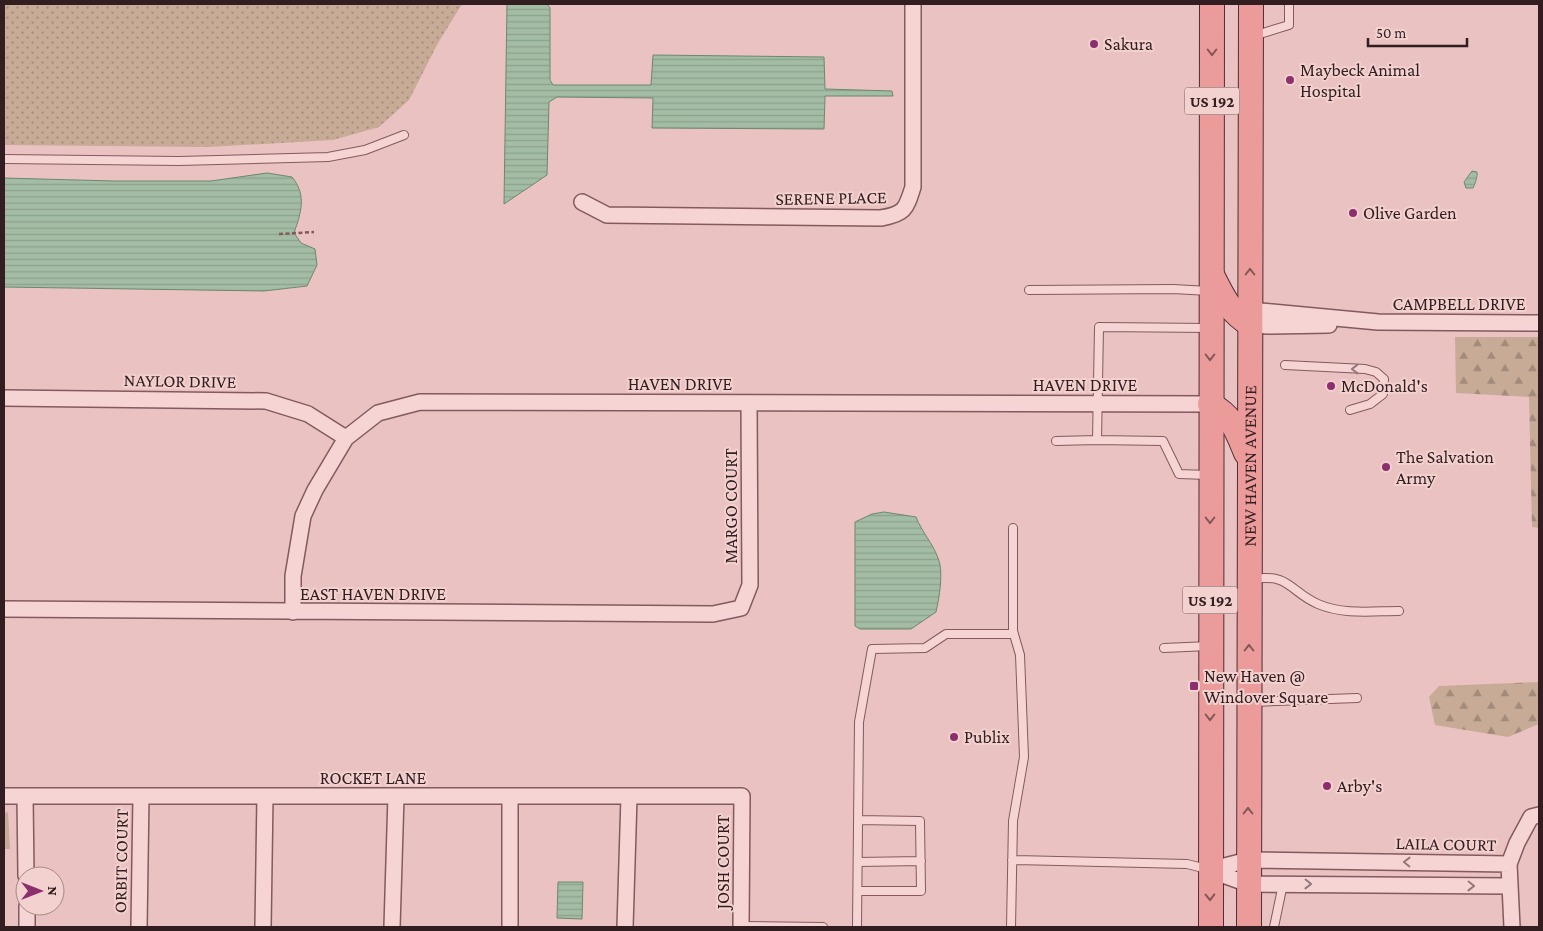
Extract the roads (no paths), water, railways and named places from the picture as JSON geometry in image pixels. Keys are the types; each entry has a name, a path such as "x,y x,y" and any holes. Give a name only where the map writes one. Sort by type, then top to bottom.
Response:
{"main road":[{"name":"US 192","path":"1210,927 1212,4"},
{"path":"1236,4 1242,28 1251,37"},
{"name":"NEW HAVEN AVENUE","path":"1249,927 1251,4"},
{"path":"1211,283 1238,318 1250,317"},
{"path":"1210,404 1225,412 1234,426 1249,461"}],"street":[{"name":"SERENE PLACE","path":"582,202 607,216 882,218 898,216 908,204 913,187 913,4"},
{"name":"CAMPBELL DRIVE","path":"1250,317 1316,326 1378,322 1539,323"},
{"name":"NAYLOR DRIVE","path":"4,398 266,401 308,414 346,438"},
{"name":"HAVEN DRIVE","path":"293,612 293,576 303,516 315,490 346,438 378,413 420,402 1210,404"},
{"name":"MARGO COURT","path":"741,608 750,585 749,402"},
{"name":"EAST HAVEN DRIVE","path":"4,609 713,614 741,608"},
{"name":"ROCKET LANE","path":"4,796 742,796"},
{"path":"25,796 26,866"},
{"name":"ORBIT COURT","path":"139,927 142,796"},
{"path":"263,927 265,796"},
{"path":"392,927 396,796"},
{"path":"510,796 510,927"},
{"name":"JOSH COURT","path":"741,927 742,796"},
{"path":"625,927 629,797"},
{"path":"1509,864 1516,842 1531,817 1539,815"},
{"name":"LAILA COURT","path":"1210,870 1248,860 1509,864 1508,886 1512,927"},
{"path":"1210,870 1248,884 1508,886"}],"lane":[{"path":"1251,37 1289,25 1289,4"},
{"path":"4,159 179,161 328,156 365,150 404,135"},
{"path":"1029,290 1173,289 1211,283"},
{"path":"1097,440 1099,327 1211,328"},
{"path":"1285,366 1364,369 1376,372 1384,379 1383,394 1370,404 1350,410"},
{"path":"1056,441 1163,441 1179,474 1210,476"},
{"path":"1011,927 1013,821 1024,757 1020,655 1014,634 1013,528"},
{"path":"1249,579 1270,576 1283,580 1318,604 1330,608 1350,612 1399,611"},
{"path":"857,927 860,722 872,649 925,648 946,634 1014,634"},
{"path":"1164,648 1210,646"},
{"path":"1249,702 1357,698"},
{"path":"858,820 920,821 921,861 921,891 858,891"},
{"path":"1012,860 1187,864 1210,870"},
{"path":"858,862 921,861"},
{"path":"1274,927 1282,884"},
{"path":"741,927 823,927"}],"place":[{"name":"Sakura","path":"1094,44"},
{"name":"Maybeck Animal Hospital","path":"1290,80"},
{"name":"Olive Garden","path":"1353,213"},
{"name":"McDonald's","path":"1331,386"},
{"name":"The Salvation Army","path":"1386,467"},
{"name":"New Haven @ Windover Square","path":"1194,686"},
{"name":"Publix","path":"954,737"},
{"name":"Arby's","path":"1327,786"}]}
